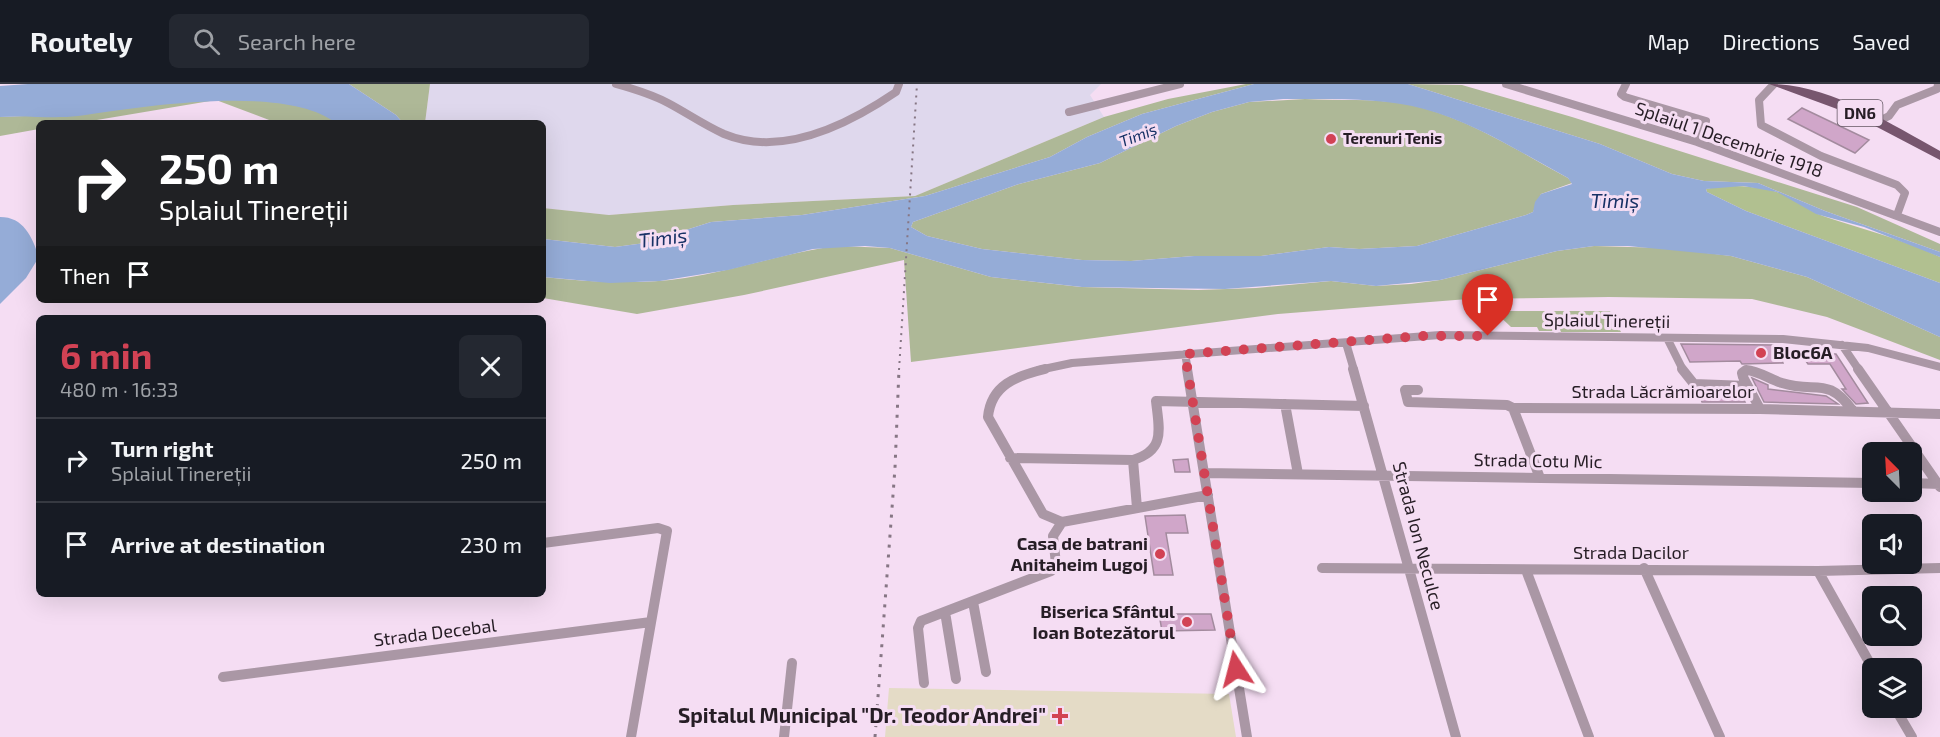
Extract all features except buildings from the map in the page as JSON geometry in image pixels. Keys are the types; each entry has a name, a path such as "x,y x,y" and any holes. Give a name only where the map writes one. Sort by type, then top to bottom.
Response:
{"main road":[{"name":"DN6","path":"1774,84 1817,95 1877,122 1940,156"}],"street":[{"path":"616,84 655,96 732,136 751,140 793,137 847,123 896,92 899,84"},
{"path":"1140,94 1149,84 1164,88"},
{"path":"1069,111 1180,84"},
{"name":"Splaiul 1 Decembrie 1918","path":"1506,84 1697,142 1940,232"},
{"path":"1626,84 1620,94 1625,97 1706,121 1697,142"},
{"path":"1774,84 1759,100 1761,125 1821,156 1897,185 1905,193 1897,215"},
{"path":"1877,122 1889,116 1897,105 1939,86"},
{"name":"Splaiul Tinereții","path":"1010,458 988,417 987,406 991,395 1008,382 1030,372 1072,363 1440,335 1783,339 1897,354 1940,367"},
{"path":"1667,338 1689,381 1699,385 1747,386"},
{"name":"Strada Ion Neculce","path":"1346,343 1456,737"},
{"path":"1842,345 1939,485"},
{"path":"1185,354 1247,737"},
{"path":"1760,409 1742,373 1753,370 1789,384 1830,387 1838,391 1853,411"},
{"name":"Strada Lăcrămioarelor","path":"1418,390 1405,390 1408,402 1507,405 1513,408 1760,409 1940,414"},
{"path":"1010,458 1133,460 1152,454 1159,440 1156,402 1364,406"},
{"path":"1285,404 1298,474"},
{"path":"1513,408 1540,478"},
{"path":"1010,458 1043,514 1062,522 1208,495"},
{"path":"1133,460 1137,508"},
{"name":"Strada Cotu Mic","path":"1204,473 1862,483"},
{"path":"1922,484 1939,485"},
{"path":"924,683 918,628 921,621 1051,572 1056,564 1053,536 1062,522"},
{"path":"546,543 658,528 668,531 631,737"},
{"name":"Strada Dacilor","path":"1322,568 1526,570 1644,568 1818,571 1940,568"},
{"path":"1644,568 1720,737"},
{"path":"1526,570 1588,737"},
{"path":"1818,571 1868,658"},
{"path":"973,602 986,672"},
{"path":"945,612 956,679"},
{"name":"Strada Decebal","path":"223,677 651,622"},
{"path":"784,737 792,663"},
{"path":"1901,718 1912,737"}],"shaded area":[{"path":"430,84 1101,84 1090,95 1104,117 915,196 733,205 609,215 546,208 546,120 425,120"},
{"name":"Spitalul Municipal \"Dr. Teodor Andrei\"","path":"889,688 1229,694 1236,737 885,737"}],"green space":[{"path":"349,84 430,84 425,120 400,120"},
{"path":"1254,84 1142,114 1087,137 1050,157 925,196 802,215 711,222 645,243 615,247 546,239 546,208 609,215 733,205 915,196 1104,117 1168,99"},
{"path":"1408,84 1462,85 1572,117 1857,207 1940,244 1940,252 1825,211 1758,183 1704,181 1672,174 1600,144"},
{"path":"238,90 291,95 316,105 333,120 269,120 216,100 97,120 36,120 36,130 0,136 0,117 93,113 188,95"},
{"path":"1305,99 1381,101 1428,109 1490,135 1568,178 1572,183 1541,194 1533,212 1526,215 1417,246 1359,249 1329,247 1261,256 1194,256 1131,261 1082,260 982,249 927,236 911,227 913,222 1019,184 1100,163 1176,126 1212,112 1249,102"},
{"path":"1720,186 1774,191 1819,214 1940,257 1940,283 1746,211 1707,192 1706,189"},
{"path":"838,246 890,248 991,277 1081,287 1198,290 1256,288 1331,281 1376,286 1411,284 1440,280 1557,251 1594,246 1666,248 1731,256 1807,277 1940,337 1940,360 1827,317 1752,299 1609,297 1468,299 1278,314 911,362 904,260 744,295 637,314 546,299 546,277 650,282 704,275 799,252"},
{"path":"1494,311 1550,311 1559,331 1539,331 1537,327 1511,327"},
{"path":"1552,311 1610,311 1621,332 1561,332"}],"water":[{"path":"28,84 349,84 400,120 330,120 313,111 284,104 250,101 214,101 140,107 68,117 0,117 0,86"},
{"name":"Timiș","path":"1254,84 1408,84 1600,144 1672,174 1704,181 1758,183 1825,211 1940,252 1940,257 1864,227 1816,214 1777,192 1743,186 1706,189 1707,192 1746,211 1940,283 1940,337 1807,277 1731,256 1628,246 1594,246 1557,251 1440,280 1376,286 1331,281 1225,289 1082,287 991,277 890,248 865,246 813,249 728,270 660,281 610,283 546,277 546,239 615,247 645,243 711,222 802,215 925,196 1050,157 1087,137 1142,114","holes":["1283,99 1354,100 1408,105 1462,122 1568,178 1572,184 1541,194 1535,202 1533,212 1526,215 1417,246 1359,249 1329,247 1261,256 1194,256 1131,261 1082,260 982,249 927,236 911,227 913,222 1019,184 1100,163 1176,126 1212,112 1249,102"]},
{"path":"0,217 15,220 26,230 36,250 36,262 26,278 0,304"}],"railway":[{"path":"899,370 917,84"},
{"path":"875,737 895,468 899,369"}],"place":[{"name":"Terenuri Tenis","path":"1331,139"},
{"name":"Bloc6A","path":"1761,353"},
{"name":"Casa de batrani Anitaheim Lugoj","path":"1160,554"},
{"name":"Biserica Sfântul Ioan Botezătorul","path":"1187,622"},
{"name":"Spitalul Municipal \"Dr. Teodor Andrei\"","path":"1060,716"}],"route":[{"path":"1236,669 1185,354 1421,336 1488,336"}]}
